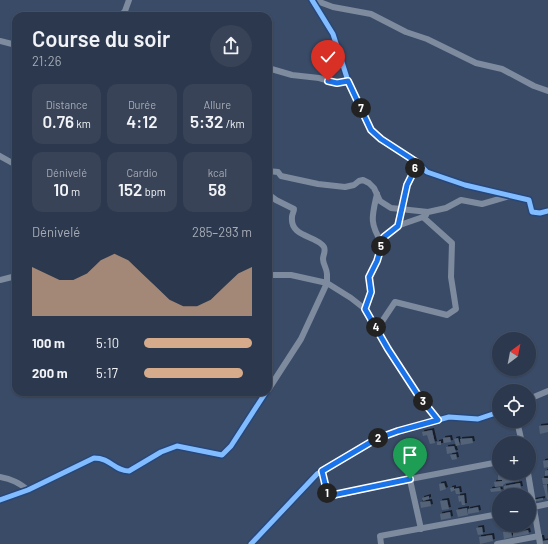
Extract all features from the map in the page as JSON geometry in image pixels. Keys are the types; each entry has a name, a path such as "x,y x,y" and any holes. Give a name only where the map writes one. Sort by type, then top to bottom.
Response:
{"street":[{"path":"124,12 129,0"},
{"path":"313,0 333,34 348,81 371,130 381,139 418,163 427,172 445,179 492,192 529,200 532,212 540,213 548,211"},
{"path":"313,0 333,7 371,14 406,32 427,39 476,63 502,69 548,92"},
{"path":"0,41 12,44"},
{"path":"272,69 292,75 319,78 337,83 348,81"},
{"path":"0,156 12,163"},
{"path":"398,226 400,210 407,185 418,163"},
{"path":"272,171 278,172 281,176 318,184 345,187 354,185 363,180 374,188 380,201 391,208 400,210 428,212 446,208 461,200 482,204 511,196"},
{"path":"377,194 372,216 376,233 382,243"},
{"path":"272,197 294,209 292,220 298,232 303,236 320,242 324,247 325,250 323,261 327,273 327,283 301,339 272,383"},
{"path":"365,309 371,292 369,277 377,261 384,237 398,226 423,217 428,212"},
{"path":"377,329 395,302 447,315 456,309 451,277 452,244 423,217"},
{"path":"272,275 291,275 327,283 365,309 388,349 418,395 438,420"},
{"path":"0,280 12,277"},
{"path":"536,397 548,391"},
{"path":"0,500 28,490 94,458 104,459 119,470 129,471 161,452 177,446 222,455 231,446 264,396"},
{"path":"251,544 317,474 376,439 398,431 449,417 478,419 492,414"},
{"path":"401,445 421,528"},
{"path":"322,471 328,496 492,463"},
{"path":"0,477 15,481 28,490"},
{"path":"536,506 548,504"},
{"path":"380,544 380,536 492,515"},
{"path":"536,524 540,544"},
{"path":"497,544 539,536"}],"building":[{"path":"548,425 548,432 540,434 539,426"},
{"path":"432,430 435,443 430,444 427,435 423,436 422,432"},
{"path":"450,437 451,442 444,443 443,438"},
{"path":"458,438 460,445 456,446 454,439"},
{"path":"472,438 473,443 461,445 460,439"},
{"path":"441,441 441,445 437,445 437,442"},
{"path":"454,446 456,452 447,454 446,447"},
{"path":"456,454 457,459 452,460 450,455"},
{"path":"548,460 548,467 544,468 543,461"},
{"path":"548,470 548,475 545,476 545,471"},
{"path":"542,478 548,478 548,484 543,484"},
{"path":"519,480 506,483 503,486 495,487 494,482"},
{"path":"444,483 446,489 440,491 439,484"},
{"path":"520,483 521,488 504,488 504,486"},
{"path":"547,484 548,499 547,500 543,485"},
{"path":"454,487 454,489 459,488 460,494 456,494 455,490 451,492 450,488"},
{"path":"464,495 465,505 462,505 461,501 459,502 458,496"},
{"path":"429,496 429,499 423,501 422,498"},
{"path":"543,498 543,500 536,501 536,499"},
{"path":"447,500 449,509 442,510 440,501"},
{"path":"430,501 431,506 421,508 420,502"},
{"path":"478,507 479,512 468,514 468,509"},
{"path":"467,508 468,515 458,517 456,510"},
{"path":"450,512 451,518 441,520 440,514"},
{"path":"482,527 483,534 478,535 476,528"},
{"path":"503,532 511,532 512,537 504,539"},
{"path":"528,532 529,534 513,537 513,533"},
{"path":"492,535 493,541 480,544 479,537"},
{"path":"540,537 542,537 543,541 548,540 548,544 541,544"}],"cycle path":[{"path":"312,0 333,34 348,81 371,130 381,139 418,163 427,172 465,185 529,200 532,212 540,213 548,211"},
{"path":"0,500 28,490 94,458 105,460 120,469 129,471 161,452 177,446 222,455 231,446 263,396"},
{"path":"251,544 317,474 376,439 398,431 449,417 478,419 492,414"}],"route":[{"path":"328,81 337,83 348,81 371,130 381,139 418,163 407,185 400,210 398,226 384,237 377,261 369,277 371,292 365,309 388,349 418,395 438,420 398,431 376,439 322,471 328,496 410,479"}]}
